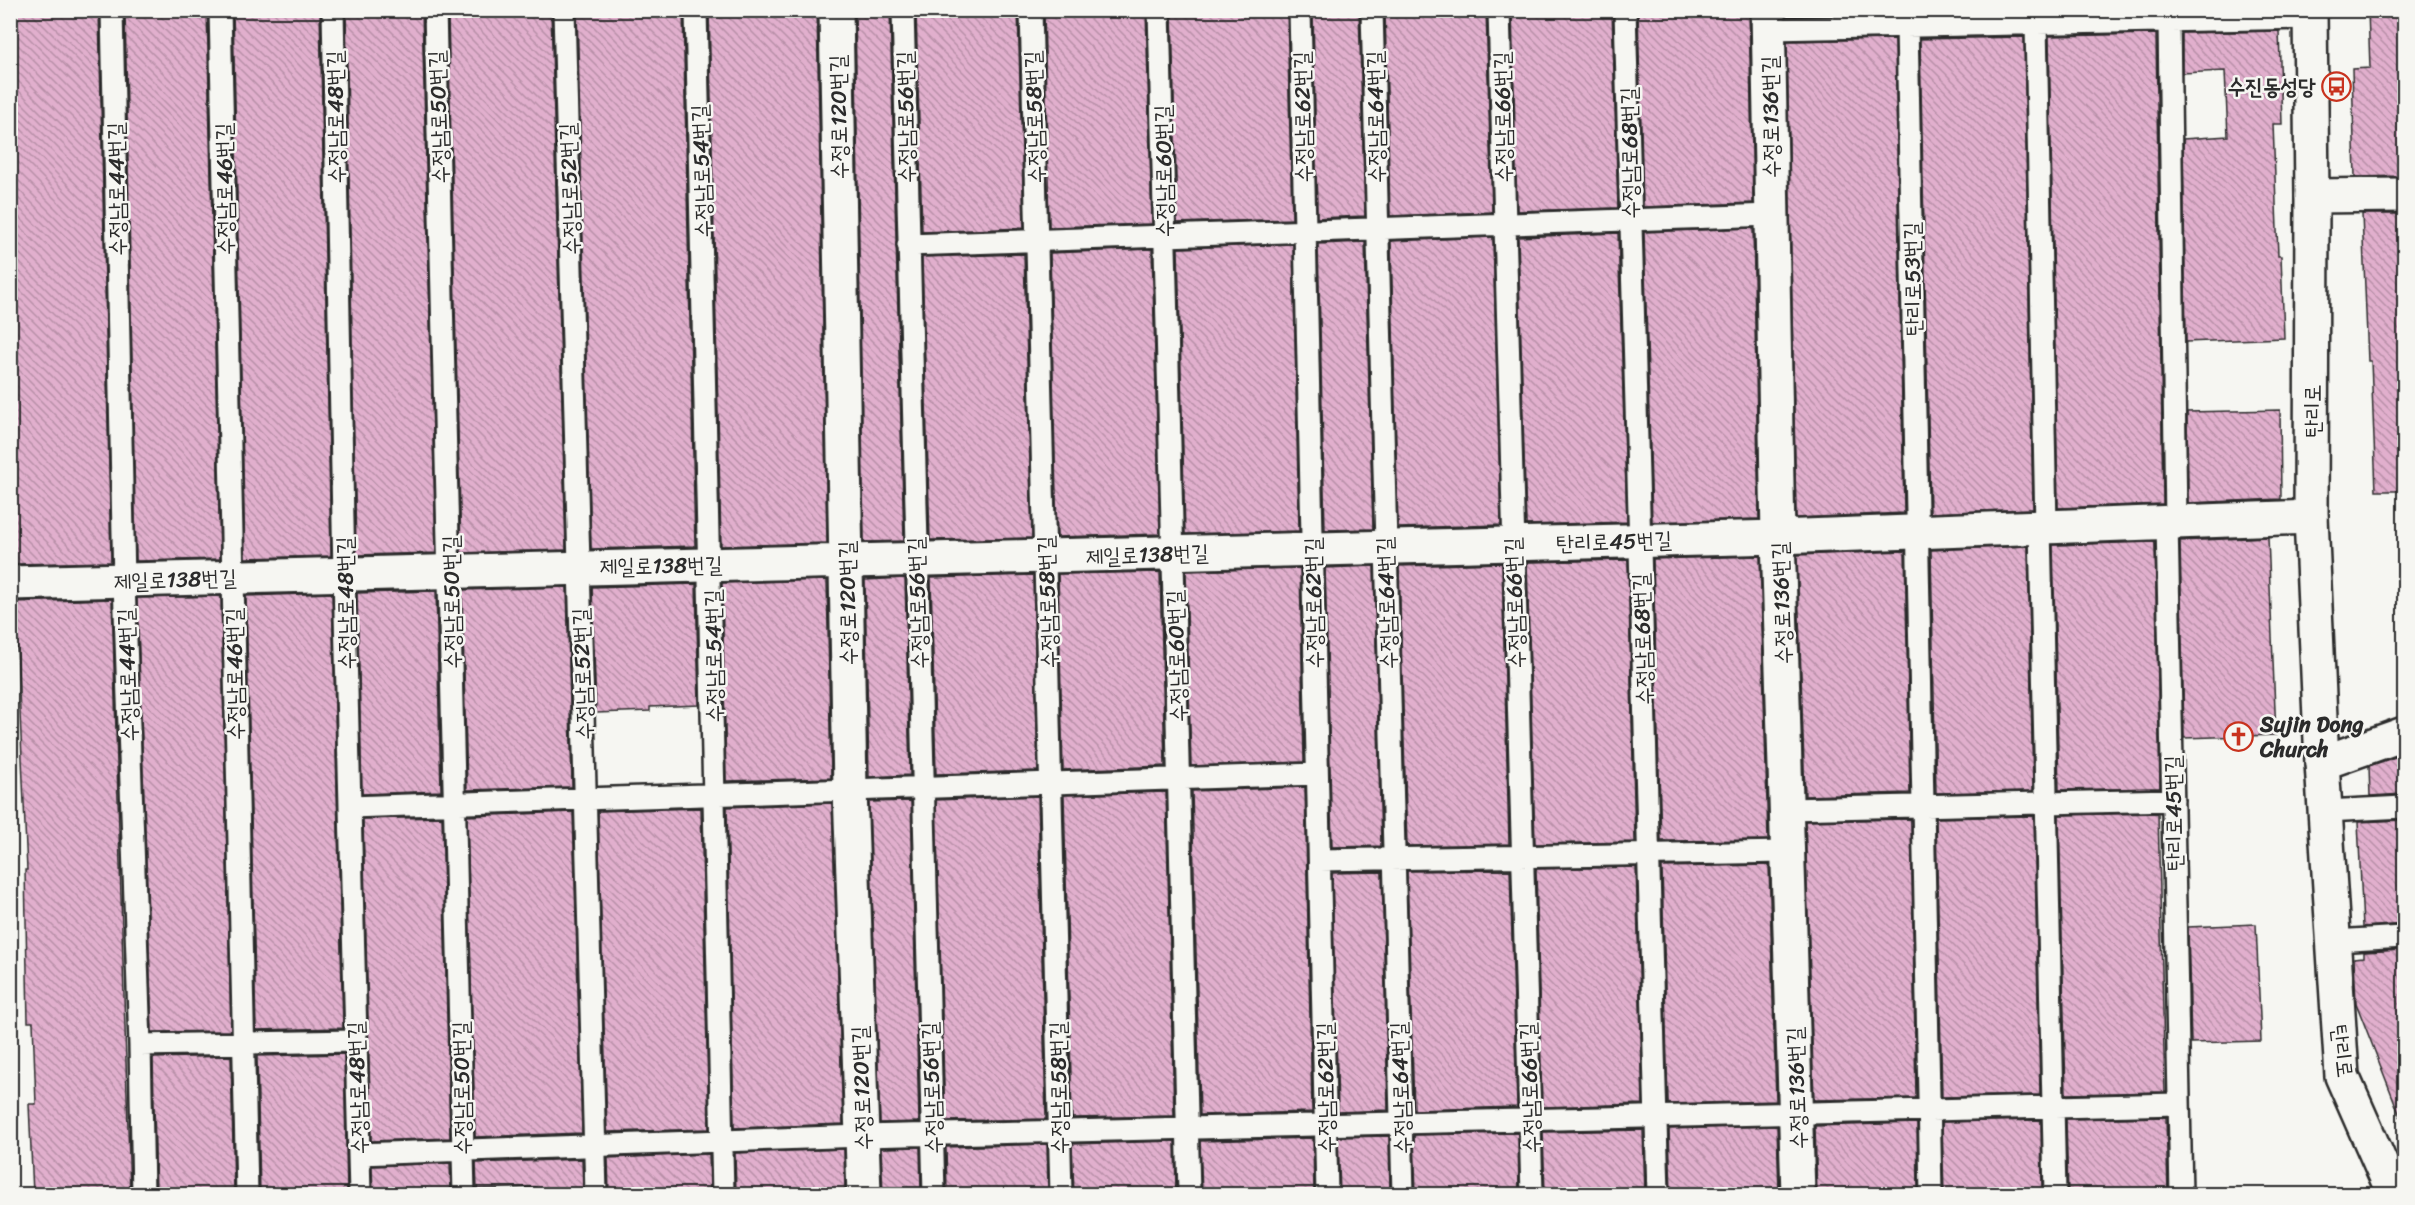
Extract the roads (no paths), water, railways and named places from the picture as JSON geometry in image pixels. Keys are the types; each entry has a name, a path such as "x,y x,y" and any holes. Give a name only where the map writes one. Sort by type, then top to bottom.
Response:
{"street":[{"name":"수정로120번길","path":"836,10 850,790 864,1194"},
{"name":"탄리로","path":"2310,14 2311,517 2322,763 2342,1076 2396,1190"},
{"name":"수정로136번길","path":"1768,20 1778,537 1798,1194"},
{"path":"2312,196 2404,195"},
{"name":"탄리로45번길","path":"1311,550 1778,537 2311,517"},
{"name":"제일로138번길","path":"10,583 124,582 711,563 1311,550"},
{"path":"2322,763 2404,734"}],"lane":[{"name":"수정남로44번길","path":"112,10 124,582 143,1194"},
{"name":"수정남로46번길","path":"220,10 247,1194"},
{"name":"수정남로48번길","path":"333,10 344,574 360,1194"},
{"name":"수정남로50번길","path":"435,10 456,803 461,1151 464,1194"},
{"name":"수정남로52번길","path":"564,10 596,1194"},
{"name":"수정남로54번길","path":"696,10 711,563 723,1194"},
{"name":"수정남로56번길","path":"903,10 934,1194"},
{"name":"수정남로58번길","path":"1031,10 1061,1194"},
{"name":"수정남로60번길","path":"1159,10 1189,1194"},
{"name":"수정남로62번길","path":"1300,10 1327,1194"},
{"name":"수정남로64번길","path":"1372,10 1403,1194"},
{"name":"수정남로66번길","path":"1499,10 1512,544 1532,1194"},
{"name":"수정남로68번길","path":"1625,10 1658,1194"},
{"path":"1768,20 1907,26 2169,21 2310,14"},
{"path":"2169,21 2171,522"},
{"path":"2036,24 2055,1194"},
{"name":"탄리로53번길","path":"1907,26 1916,532"},
{"path":"908,245 1772,215"},
{"name":"탄리로45번길","path":"2171,522 2173,800 2181,1194"},
{"path":"1916,532 1931,1194"},
{"path":"350,807 1317,774"},
{"path":"1788,809 2173,800"},
{"path":"2326,811 2404,807"},
{"path":"1320,860 1789,852"},
{"path":"2334,941 2404,937"},
{"path":"140,1045 356,1041"},
{"path":"359,1154 862,1136 2053,1109 2178,1104"}],"place":[{"name":"수진동성당","path":"2337,86"},
{"name":"Sujin Dong Church","path":"2239,737"}]}
